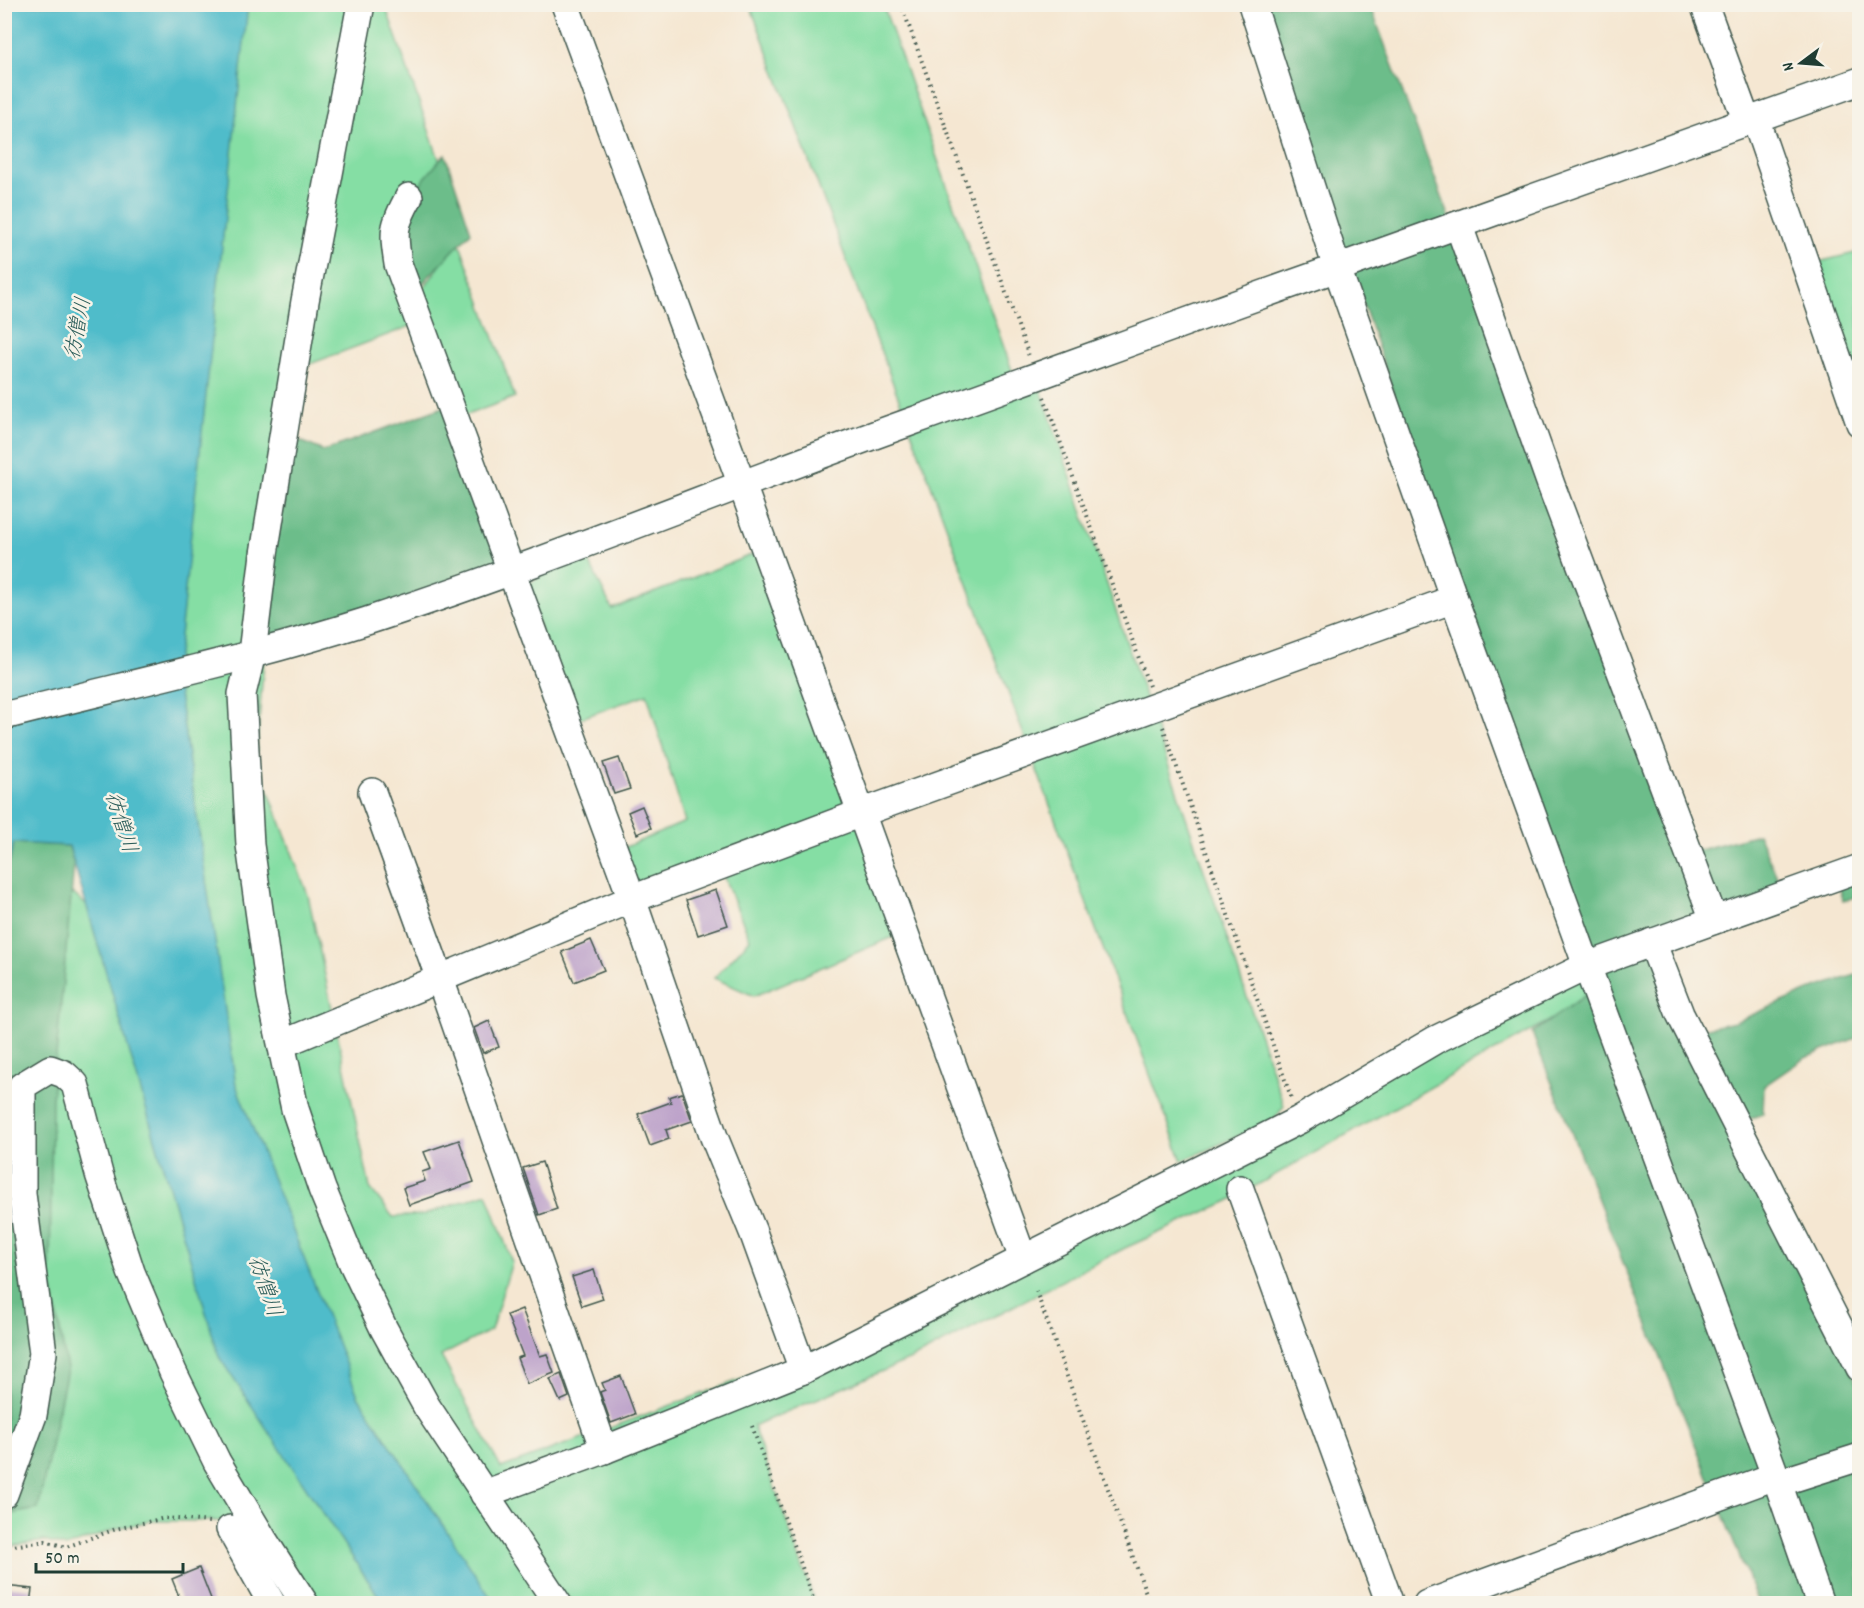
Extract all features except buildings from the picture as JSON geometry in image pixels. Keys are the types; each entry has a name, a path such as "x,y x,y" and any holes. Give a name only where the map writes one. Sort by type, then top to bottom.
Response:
{"street":[{"path":"361,4 305,301 246,655 243,694 250,844 271,996 295,1109 322,1189 353,1264 384,1329 427,1407 558,1604"},
{"path":"565,4 1023,1259"},
{"path":"1252,4 1337,268 1454,599 1777,1479 1820,1604"},
{"path":"1704,4 1751,120 1860,423"},
{"path":"4,716 246,655 364,621 512,570 908,423 1860,81"},
{"path":"409,197 397,220 394,238 398,264 632,899 714,1137 753,1232 803,1370"},
{"path":"1459,226 1551,485 1714,920"},
{"path":"282,1044 632,899 861,813 1454,599"},
{"path":"372,792 440,979 604,1450"},
{"path":"484,1494 604,1450 803,1370 1299,1120 1436,1040 1587,966 1860,868"},
{"path":"1652,942 1680,1014 1860,1368"},
{"path":"4,1494 33,1415 43,1353 22,1194 22,1086 50,1070 64,1074 75,1084 99,1174 131,1272 173,1372 217,1462 305,1604"},
{"path":"1240,1189 1390,1604"},
{"path":"1427,1604 1777,1479 1860,1457"},
{"path":"230,1529 272,1604"}],"path":[{"path":"901,4 1156,707 1299,1120"},
{"path":"1036,1291 1150,1604"},
{"path":"752,1426 815,1604"},
{"path":"4,1549 45,1541 66,1547 116,1529 165,1518 216,1523 230,1529"}],"green space":[{"path":"244,5 385,5 440,162 396,212 419,323 294,370 281,447 256,758 308,895 370,1188 393,1217 423,1215 487,1193 512,1262 491,1330 441,1356 501,1468 898,1323 1170,1186 1231,1171 1463,1027 1587,966 1595,988 1557,1016 1229,1201 1125,1248 918,1356 753,1426 815,1603 275,1603 230,1521 150,1521 116,1529 66,1547 44,1541 6,1547 5,1550 4,912 14,843 85,904 211,917 176,673"},
{"path":"750,5 883,5 1014,376 1037,378 1284,1106 1274,1120 1182,1161 908,423"},
{"path":"1262,5 1370,5 1688,853 1758,834 1785,895 1652,942 1694,1031 1735,1022 1818,987 1859,974 1859,1037 1805,1058 1764,1086 1763,1114 1736,1123 1859,1387 1859,1603 1758,1603 1532,1033 1595,988"},
{"path":"445,154 471,232 410,296 397,256 409,197"},
{"path":"459,241 515,397 464,416 418,295"},
{"path":"1859,252 1859,423 1806,265"},
{"path":"449,405 512,570 252,653 283,434 324,451"},
{"path":"581,545 612,609 756,553 905,932 754,996 714,978 750,939 719,866 632,899 623,848 685,822 647,694 568,723 527,586"},
{"path":"14,843 69,846 74,865 52,1099 50,1275 67,1369 38,1509 5,1515 5,876"},
{"path":"1859,868 1859,896 1843,901 1837,876"}],"water":[{"name":"彷僧川","path":"11,5 248,5 176,673 236,1085 358,1396 494,1603 383,1603 219,1357 69,846 14,843 5,876 4,32"}]}
